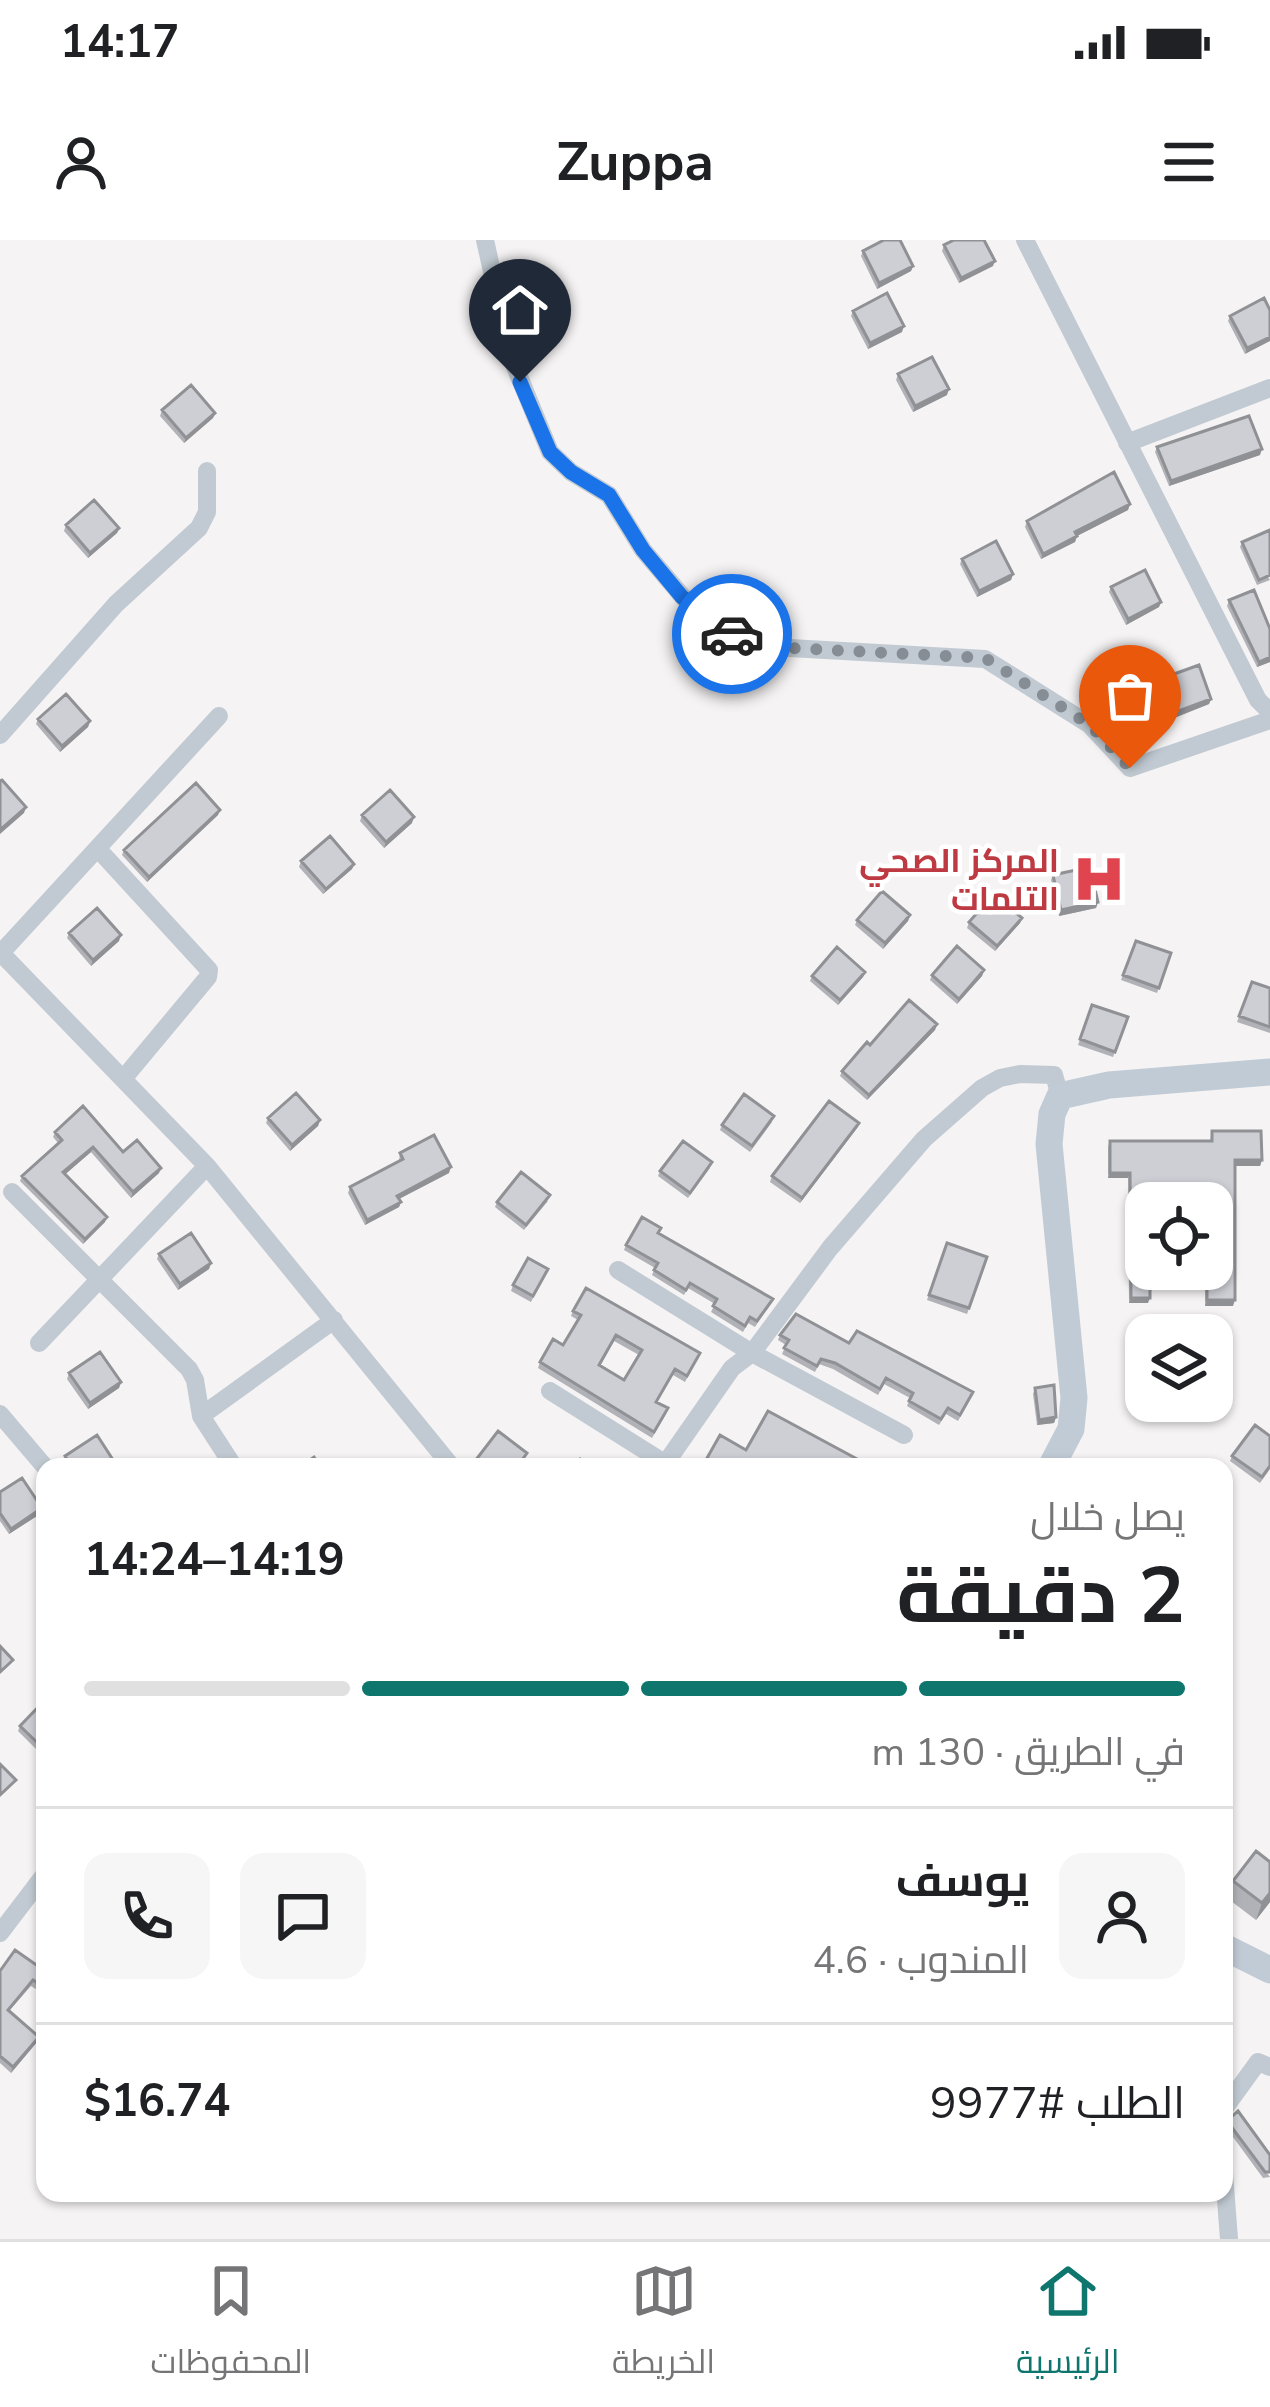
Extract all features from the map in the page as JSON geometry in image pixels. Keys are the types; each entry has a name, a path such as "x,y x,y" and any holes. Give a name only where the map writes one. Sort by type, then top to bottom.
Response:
{"street":[{"path":"485,240 511,357 550,452 571,472 609,495 643,550 682,597 725,632 772,647 985,658 1090,725 1130,768 1270,716 1025,240"},
{"path":"1127,443 1270,388"},
{"path":"0,735 116,604 199,528 207,512 207,471"},
{"path":"219,716 0,953 207,1166 445,1458"},
{"path":"98,849 209,970 124,1079"},
{"path":"1060,1096 1109,1085 1270,1072"},
{"path":"671,1458 732,1368 752,1353 830,1248 908,1157 982,1088 1020,1074 1054,1075 1060,1096 1052,1114 1049,1144 1074,1398 1071,1429 1056,1458"},
{"path":"39,1342 207,1166"},
{"path":"12,1192 188,1369 200,1416 228,1458"},
{"path":"618,1270 752,1353 904,1435"},
{"path":"200,1416 334,1319"},
{"path":"550,1391 654,1458"},
{"path":"0,1414 37,1458"},
{"path":"0,1933 36,1886"},
{"path":"1233,1952 1270,1970"},
{"path":"1233,2097 1258,2062 1270,2067"},
{"path":"1226,2202 1229,2239"}],"building":[{"path":"884,240 900,240 913,266 879,283 863,251"},
{"path":"954,240 984,240 995,261 961,278 944,245"},
{"path":"887,293 904,326 870,343 853,311"},
{"path":"1264,298 1270,310 1270,337 1247,348 1230,316"},
{"path":"932,357 949,389 915,406 898,374"},
{"path":"191,385 215,413 186,438 162,410"},
{"path":"1249,416 1262,449 1171,481 1157,447"},
{"path":"1114,472 1130,504 1043,554 1027,521"},
{"path":"94,500 119,528 90,553 66,525"},
{"path":"1270,530 1270,575 1259,580 1242,542"},
{"path":"996,541 1013,574 979,591 962,559"},
{"path":"1145,570 1161,602 1128,619 1111,587"},
{"path":"1254,590 1270,629 1270,657 1259,662 1229,600"},
{"path":"1199,665 1211,699 1176,712 1163,678"},
{"path":"66,694 90,721 62,746 38,719"},
{"path":"0,781 26,807 0,830"},
{"path":"196,783 220,810 149,877 124,850"},
{"path":"390,790 414,817 386,842 362,815"},
{"path":"330,836 354,864 326,889 301,861"},
{"path":"1090,867 1098,902 1061,910 1053,875"},
{"path":"882,891 910,915 885,943 857,920"},
{"path":"994,894 1022,918 997,946 969,922"},
{"path":"97,908 121,935 93,960 69,933"},
{"path":"1136,941 1171,953 1159,988 1123,975"},
{"path":"957,946 984,970 959,999 932,975"},
{"path":"837,947 865,972 840,1000 812,976"},
{"path":"1252,982 1270,988 1270,1027 1239,1016"},
{"path":"909,1000 937,1024 869,1095 842,1071"},
{"path":"1092,1005 1128,1017 1115,1052 1080,1039"},
{"path":"296,1093 320,1120 292,1145 268,1118"},
{"path":"744,1094 774,1116 752,1146 722,1125"},
{"path":"829,1101 859,1123 802,1198 772,1176"},
{"path":"83,1106 123,1152 137,1140 161,1168 133,1192 93,1147 63,1172 107,1217 85,1239 22,1176 62,1140 55,1132"},
{"path":"1212,1131 1261,1131 1262,1160 1235,1160 1235,1300 1207,1300 1207,1290 1233,1290 1233,1182 1130,1182 1130,1173 1110,1173 1110,1141 1212,1141"},
{"path":"434,1135 451,1167 397,1196 401,1202 367,1220 350,1187 403,1159 400,1153"},
{"path":"683,1141 712,1162 690,1193 660,1171"},
{"path":"521,1172 550,1195 526,1225 497,1202"},
{"path":"642,1217 661,1228 658,1233 773,1299 757,1321 750,1317 745,1326 713,1306 717,1299 690,1283 686,1290 654,1270 658,1263 626,1245"},
{"path":"191,1233 211,1263 180,1284 159,1254"},
{"path":"947,1243 987,1257 969,1308 929,1295"},
{"path":"528,1258 548,1269 533,1296 513,1285"},
{"path":"586,1288 700,1353 687,1376 675,1369 656,1402 668,1408 654,1432 540,1362 553,1339 563,1345 581,1315 573,1311","holes":["616,1335 642,1350 624,1380 599,1365"]},
{"path":"1131,1290 1150,1290 1150,1298 1131,1298"},
{"path":"796,1314 849,1343 857,1331 973,1392 960,1415 948,1408 941,1419 909,1401 913,1393 886,1378 880,1389 835,1363 821,1359 817,1366 784,1348 789,1340 780,1335"},
{"path":"100,1352 121,1382 90,1403 69,1373"},
{"path":"1054,1385 1056,1417 1039,1420 1035,1388"},
{"path":"768,1411 855,1458 707,1458 720,1435 746,1450"},
{"path":"1255,1425 1270,1436 1270,1466 1262,1477 1232,1456"},
{"path":"498,1431 527,1453 523,1458 477,1458"},
{"path":"97,1435 112,1458 66,1458"},
{"path":"22,1478 36,1499 36,1512 11,1529 0,1513 0,1492"},
{"path":"0,1646 13,1660 0,1672"},
{"path":"36,1709 36,1741 20,1726"},
{"path":"0,1764 16,1780 0,1795"},
{"path":"1256,1851 1270,1862 1270,1893 1262,1903 1233,1881"},
{"path":"15,1950 36,1965 36,1982 8,2010 36,2034 13,2067 0,2056 0,1971"},
{"path":"1238,2111 1270,2155 1270,2172 1265,2172 1233,2129 1233,2116"}],"way so far":[{"path":"732,634 772,647 985,658 1090,725 1130,768"}],"place":[{"name":"المركز الصحي التلمات","path":"1099,879"}],"route":[{"path":"520,382 550,452 571,472 609,495 643,550 682,597 732,634"}]}
